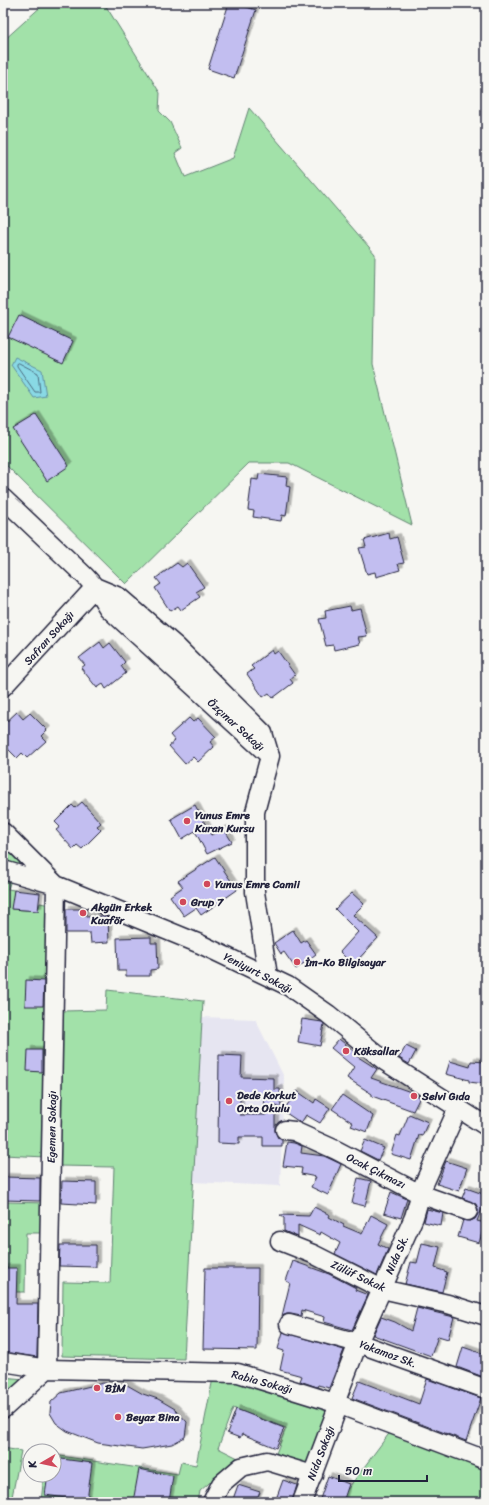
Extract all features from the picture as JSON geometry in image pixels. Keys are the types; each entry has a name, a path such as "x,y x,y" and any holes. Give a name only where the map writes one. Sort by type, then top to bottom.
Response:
{"street":[{"name":"Özçınar Sokağı","path":"3,498 85,576 95,588 119,597 177,647 263,733 270,756 255,812 255,892 268,976"},
{"name":"Safran Sokağı","path":"3,687 95,588"},
{"path":"3,832 56,886"},
{"name":"Yeniyurt Sokağı","path":"3,870 56,886 200,944 288,986 328,1014 386,1062 486,1126"},
{"name":"Egemen Sokağı","path":"47,1369 56,886"},
{"name":"Nida Sk.","path":"338,1403 358,1343 414,1218 423,1186 458,1108"},
{"name":"Ocak Çıkmazı","path":"286,1130 294,1131 336,1150 420,1194 468,1211"},
{"name":"Zülüf Sokak","path":"280,1241 313,1254 382,1289 448,1304 486,1316"},
{"name":"Yakamoz Sk.","path":"289,1324 358,1343 486,1388"},
{"name":"Rabia Sokağı","path":"3,1362 47,1369 238,1373 338,1403 486,1460"},
{"path":"3,1409 47,1369"},
{"name":"Nida Sokağı","path":"302,1502 338,1403"},
{"path":"212,1502 221,1484 241,1467 267,1461 313,1475"}],"shaded area":[{"path":"202,1017 255,1019 284,1077 280,1186 193,1182"}],"green space":[{"path":"45,3 104,3 160,93 159,111 170,122 182,148 175,153 185,177 233,158 249,108 375,254 373,364 412,525 289,463 249,463 126,584 3,462 3,41"},
{"path":"3,842 22,862 17,865 3,861"},
{"path":"3,874 12,877 8,889 14,890 12,909 38,911 40,903 50,905 46,1157 3,1155"},
{"path":"107,990 203,1001 184,1359 62,1356 63,1282 110,1283 114,1167 59,1166 63,1011 106,1010"},
{"path":"3,1202 46,1203 45,1233 26,1233 25,1292 3,1292"},
{"path":"3,1377 24,1379 3,1398"},
{"path":"215,1378 242,1380 329,1410 311,1467 275,1456 286,1428 233,1408 218,1448 238,1458 200,1491 198,1502 41,1502 43,1483 62,1483 62,1456 178,1474 181,1462 196,1465 212,1383"},
{"path":"391,1431 486,1467 486,1502 338,1502"},
{"path":"3,1448 21,1451 11,1502 3,1502"}],"water":[{"path":"15,357 42,370 46,396 34,398 11,365"}],"building":[{"path":"229,3 234,3 256,10 234,78 208,69"},
{"path":"19,315 73,341 63,363 8,337"},
{"path":"36,415 69,466 47,481 13,429"},
{"path":"259,474 287,477 286,486 290,487 286,516 282,515 281,521 253,517 254,511 248,510 252,479 258,480"},
{"path":"389,533 390,539 397,537 404,563 398,564 400,570 376,577 375,572 367,574 359,548 366,547 364,540"},
{"path":"177,563 182,567 187,563 204,587 196,592 200,597 181,610 178,606 170,611 155,588 161,584 156,578"},
{"path":"350,606 351,610 360,608 367,636 358,637 360,644 334,650 333,645 326,646 319,619 326,618 325,611"},
{"path":"100,642 104,648 110,643 125,662 121,666 126,673 106,689 103,684 97,688 81,668 85,665 79,658"},
{"path":"272,650 274,654 278,651 295,675 290,679 293,683 273,698 269,693 263,697 247,674 254,669 251,666"},
{"path":"17,712 23,719 30,713 47,730 41,736 46,741 27,758 22,753 17,758 3,744 3,725"},
{"path":"189,718 193,722 198,718 216,737 210,742 214,747 198,762 193,757 185,764 169,746 175,741 170,735"},
{"path":"82,802 101,823 97,826 101,830 82,849 77,845 73,849 56,830 60,827 55,822 72,805 75,808"},
{"path":"195,805 211,835 224,829 232,842 207,854 195,831 182,839 171,819"},
{"name":"Yunus Emre Camii","path":"215,857 237,890 201,915 196,908 184,916 170,896 183,887 178,881"},
{"path":"14,890 40,893 38,911 11,909"},
{"path":"352,893 364,904 353,915 378,938 353,965 340,952 358,932 335,909"},
{"path":"66,909 86,909 86,917 104,916 108,918 109,942 91,943 90,933 66,933"},
{"path":"293,930 301,943 306,940 316,954 296,969 284,952 281,954 274,943"},
{"path":"151,937 151,943 157,943 158,969 150,970 150,976 126,976 126,971 118,971 117,938"},
{"path":"26,980 44,981 43,1006 25,1006"},
{"path":"302,1019 322,1022 324,1024 320,1046 298,1042"},
{"path":"339,1039 356,1053 355,1055 377,1069 371,1078 408,1091 420,1097 413,1111 372,1096 372,1094 347,1078 354,1067 331,1048"},
{"path":"406,1046 416,1051 409,1064 399,1058"},
{"path":"28,1050 42,1050 42,1072 27,1071"},
{"name":"Dede Korkut Orta Okulu","path":"219,1055 242,1056 241,1077 274,1078 274,1089 280,1089 281,1109 275,1105 275,1131 278,1138 282,1140 282,1146 263,1146 263,1137 239,1137 239,1144 218,1143","holes":["240,1097 264,1097 266,1115 240,1115"]},
{"path":"450,1061 470,1067 471,1061 486,1062 485,1084 469,1082 469,1080 446,1074"},
{"path":"297,1091 314,1103 316,1099 330,1108 320,1123 306,1115 301,1123 283,1111"},
{"path":"342,1095 373,1116 367,1132 351,1126 353,1123 332,1109"},
{"path":"409,1114 428,1122 422,1136 419,1135 411,1160 391,1154 397,1135 400,1136"},
{"path":"365,1140 384,1148 378,1160 360,1151"},
{"path":"287,1142 302,1146 301,1153 324,1156 341,1164 328,1195 311,1187 316,1177 301,1174 302,1168 283,1166"},
{"path":"446,1161 467,1168 459,1191 437,1184"},
{"path":"5,1177 40,1178 40,1201 4,1200"},
{"path":"358,1178 371,1181 365,1206 352,1203"},
{"path":"62,1181 96,1182 96,1205 61,1203"},
{"path":"466,1188 486,1195 486,1199 477,1221 485,1223 479,1243 458,1237 463,1220 470,1221 475,1219 478,1214 476,1204 462,1198"},
{"path":"391,1192 407,1199 401,1218 384,1213"},
{"path":"314,1207 330,1215 329,1217 344,1225 343,1226 362,1234 371,1215 388,1224 378,1244 388,1249 377,1275 335,1254 340,1243 321,1232 320,1235 298,1225 298,1237 284,1231 284,1218 280,1215 309,1216"},
{"path":"427,1209 443,1213 441,1226 424,1222"},
{"path":"422,1243 440,1247 435,1268 447,1272 442,1292 405,1284 411,1262 417,1263"},
{"path":"60,1245 96,1245 96,1267 59,1266"},
{"path":"293,1261 329,1274 356,1288 355,1290 368,1295 352,1330 324,1322 325,1317 302,1310 301,1316 287,1314 282,1316 290,1283 286,1281"},
{"path":"3,1268 17,1268 16,1304 38,1304 37,1357 3,1352"},
{"path":"205,1268 258,1268 257,1350 203,1349"},
{"path":"417,1308 454,1317 448,1339 438,1336 431,1356 373,1335 381,1317 395,1322 411,1331"},
{"path":"283,1332 344,1350 329,1388 318,1385 317,1387 300,1381 302,1376 280,1370 284,1351 278,1349"},
{"path":"463,1347 486,1355 486,1378 457,1367"},
{"path":"427,1379 481,1398 466,1441 352,1398 359,1381 419,1404"},
{"name":"Beyaz Bina","path":"103,1383 127,1385 143,1394 158,1399 175,1409 187,1422 185,1437 172,1444 142,1449 98,1443 67,1431 56,1423 50,1413 51,1402 61,1393"},
{"path":"236,1409 284,1428 276,1448 242,1434 240,1438 227,1433"},
{"path":"62,1459 92,1463 87,1501 45,1495 47,1483 62,1483"},
{"path":"139,1469 173,1476 169,1502 133,1502"},
{"path":"328,1476 349,1484 343,1502 319,1502"},
{"path":"283,1480 297,1485 292,1502 275,1502"},
{"path":"238,1485 260,1492 256,1502 232,1502"}],"place":[{"name":"Yunus Emre Kuran Kursu","path":"187,821"},
{"name":"Yunus Emre Camii","path":"207,884"},
{"name":"Grup 7","path":"183,902"},
{"name":"Akgün Erkek Kuaför","path":"83,913"},
{"name":"İm-Ko Bilgisayar","path":"297,962"},
{"name":"Köksallar","path":"346,1051"},
{"name":"Selvi Gıda","path":"414,1096"},
{"name":"Dede Korkut Orta Okulu","path":"229,1101"},
{"name":"BİM","path":"97,1388"},
{"name":"Beyaz Bina","path":"118,1417"}]}
